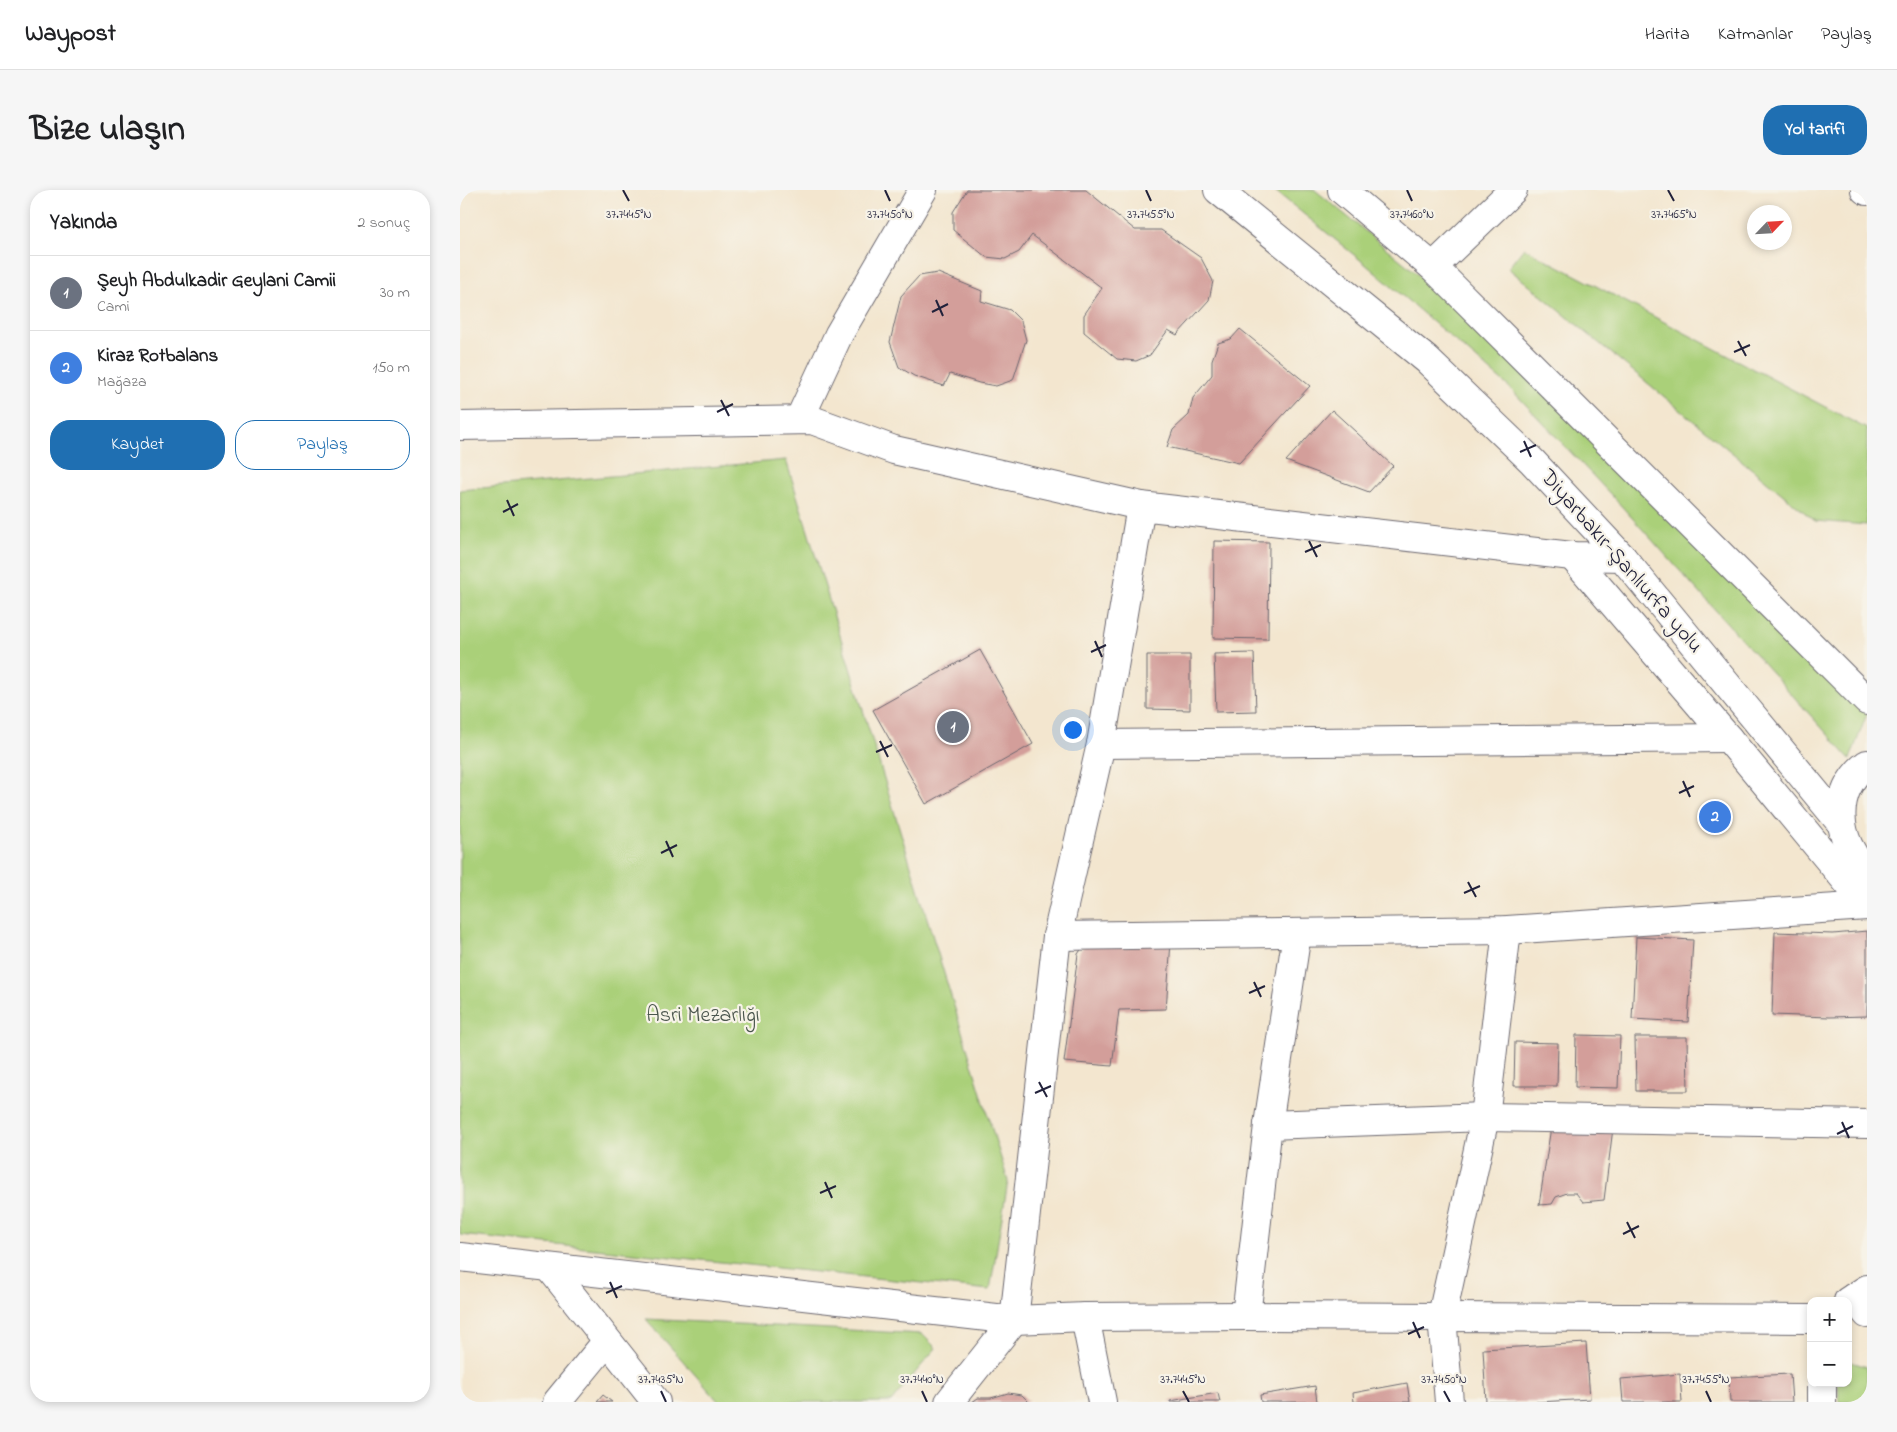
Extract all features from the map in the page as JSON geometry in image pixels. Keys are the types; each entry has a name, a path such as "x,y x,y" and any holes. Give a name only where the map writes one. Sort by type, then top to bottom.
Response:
{"main road":[{"path":"799,420 839,334 924,190"},
{"name":"Diyarbakır-Şanlıurfa yolu","path":"1218,190 1427,360 1532,461 1622,557 1840,822"},
{"path":"1342,190 1433,266 1867,701"},
{"path":"1433,266 1513,190"},
{"path":"460,426 812,420 894,450 1141,506 1572,556 1622,557"},
{"path":"949,1402 1014,1320 1057,936 1101,744 1141,506"},
{"path":"1572,556 1728,738 1867,906"},
{"path":"1101,744 1728,738"},
{"path":"1867,764 1861,768 1850,785 1843,804 1840,822 1846,844 1856,861 1867,871"},
{"path":"1057,936 1507,930 1867,906"},
{"path":"1449,1402 1442,1316 1485,1118 1507,930"},
{"path":"1246,1316 1268,1125 1297,933"},
{"path":"1268,1125 1485,1118 1867,1124"},
{"path":"460,1257 1014,1320 1085,1317 1246,1316 1807,1319"},
{"path":"550,1268 656,1402"},
{"path":"1085,1317 1102,1402"},
{"path":"557,1402 607,1341"},
{"path":"1822,1387 1822,1402"}],"green space":[{"path":"1274,190 1315,190 1414,271 1544,389 1867,714 1850,759 1615,499 1509,387 1364,263"},
{"path":"1524,248 1867,429 1867,525 1815,521 1508,268"},
{"name":"Asri Mezarlığı","path":"786,460 1008,1181 990,1290 460,1235 460,490"},
{"path":"646,1319 922,1334 936,1348 891,1402 719,1402"},
{"path":"1852,1362 1867,1367 1867,1402 1839,1402 1838,1387 1852,1387"}],"building":[{"path":"967,190 1086,190 1135,230 1161,230 1201,258 1213,281 1209,300 1177,335 1168,330 1150,355 1136,361 1117,359 1084,332 1084,315 1102,288 1032,235 1019,252 1005,259 986,257 953,230 953,212"},
{"path":"938,273 982,291 981,301 1010,310 1021,321 1026,340 1013,380 996,386 950,374 944,386 914,376 899,367 890,342 901,296 919,276"},
{"path":"1240,329 1310,386 1239,463 1167,447 1173,430 1189,415 1193,398 1212,375 1212,360 1218,343 1231,339"},
{"path":"1332,410 1393,466 1369,492 1286,461"},
{"path":"1214,541 1269,542 1268,639 1213,638"},
{"path":"980,650 1033,744 926,804 873,710"},
{"path":"1254,653 1256,711 1216,712 1214,654"},
{"path":"1147,655 1190,655 1190,710 1147,709"},
{"path":"1867,931 1867,1016 1772,1015 1775,932 1833,934"},
{"path":"1636,937 1693,940 1688,1022 1632,1019"},
{"path":"1171,942 1166,1009 1119,1010 1112,1066 1064,1062 1078,954 1085,944"},
{"path":"1576,1035 1620,1036 1618,1088 1575,1087"},
{"path":"1635,1037 1687,1037 1688,1091 1636,1091"},
{"path":"1515,1042 1558,1043 1557,1086 1514,1086"},
{"path":"1551,1127 1613,1128 1604,1200 1583,1202 1576,1193 1567,1193 1556,1197 1552,1204 1539,1205"},
{"path":"1586,1343 1590,1399 1539,1402 1486,1402 1483,1349"},
{"path":"1680,1374 1682,1402 1623,1402 1621,1379"},
{"path":"1790,1374 1792,1402 1730,1402 1729,1377"},
{"path":"1407,1383 1410,1402 1354,1402 1353,1393"},
{"path":"1315,1386 1317,1402 1261,1402 1260,1395"},
{"path":"1008,1393 1022,1395 1029,1402 972,1402 978,1398 991,1398"},
{"path":"1218,1393 1220,1402 1170,1402 1170,1401"},
{"path":"603,1395 612,1402 597,1402"}],"place":[{"name":"Şeyh Abdulkadir Geylani Camii","path":"953,727"},
{"name":"Kiraz Rotbalans","path":"1715,817"}]}
